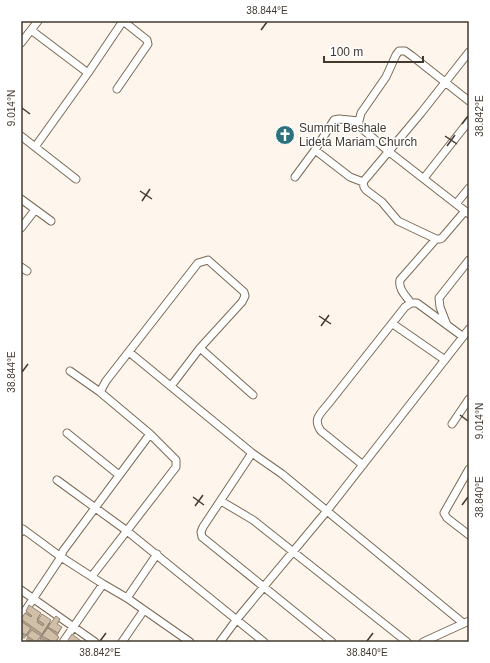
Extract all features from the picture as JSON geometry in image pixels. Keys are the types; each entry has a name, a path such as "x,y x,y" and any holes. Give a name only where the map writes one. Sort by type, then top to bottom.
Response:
{"street":[{"path":"21,43 38,21"},
{"path":"35,147 123,21 147,40 148,44 117,89"},
{"path":"31,30 88,73"},
{"path":"469,53 445,81 421,113 388,150 363,182 364,188 382,202 398,221 440,240 467,213 388,150 359,126 359,121 361,113 386,77 393,60 399,51 405,51 445,81 469,100"},
{"path":"295,177 315,150 334,120 339,118 359,121"},
{"path":"424,178 469,121"},
{"path":"21,136 76,179"},
{"path":"315,150 350,177 363,182"},
{"path":"456,204 469,188"},
{"path":"21,199 51,221"},
{"path":"21,228 34,210"},
{"path":"411,303 401,289 399,284 400,280 436,239"},
{"path":"100,392 106,382 198,263 208,260 244,292 245,296 242,302 200,348 171,386"},
{"path":"447,325 440,307 439,298 469,260"},
{"path":"363,465 321,431 316,422 317,418 329,402 406,307 411,303 417,303 462,336"},
{"path":"393,324 445,360"},
{"path":"220,642 237,619 326,512 445,360 462,336 469,329"},
{"path":"200,348 253,395"},
{"path":"129,352 252,453 282,474 326,512 466,622 423,642"},
{"path":"70,371 100,392 150,434 176,460 176,467 92,576"},
{"path":"452,424 469,399"},
{"path":"67,433 119,475"},
{"path":"21,617 61,557 63,551 150,434"},
{"path":"252,453 201,532 202,537 332,642"},
{"path":"468,473 444,513 447,518 469,535"},
{"path":"57,480 128,531 264,642"},
{"path":"221,501 252,520 407,642"},
{"path":"22,529 61,557 127,598 189,642"},
{"path":"127,598 157,554"},
{"path":"63,642 103,584"},
{"path":"21,590 95,642"},
{"path":"126,641 144,610"}],"building":[{"path":"29,605 41,613 37,619 38,620 42,614 51,620 42,634 21,619 25,613 31,617 32,616 26,611","holes":["38,620 44,624 43,626 37,622"]},
{"path":"56,616 60,619 57,624 62,627 58,633 48,627"},
{"path":"22,622 31,628 26,635 21,632"},
{"path":"48,628 59,637 55,642 42,636"},
{"path":"32,630 41,636 36,642 27,636"},
{"path":"72,634 81,641 70,642 68,640"},
{"path":"41,638 46,642 39,642"}],"place":[{"name":"Summit Beshale Lideta Mariam Church","path":"285,135"}]}
